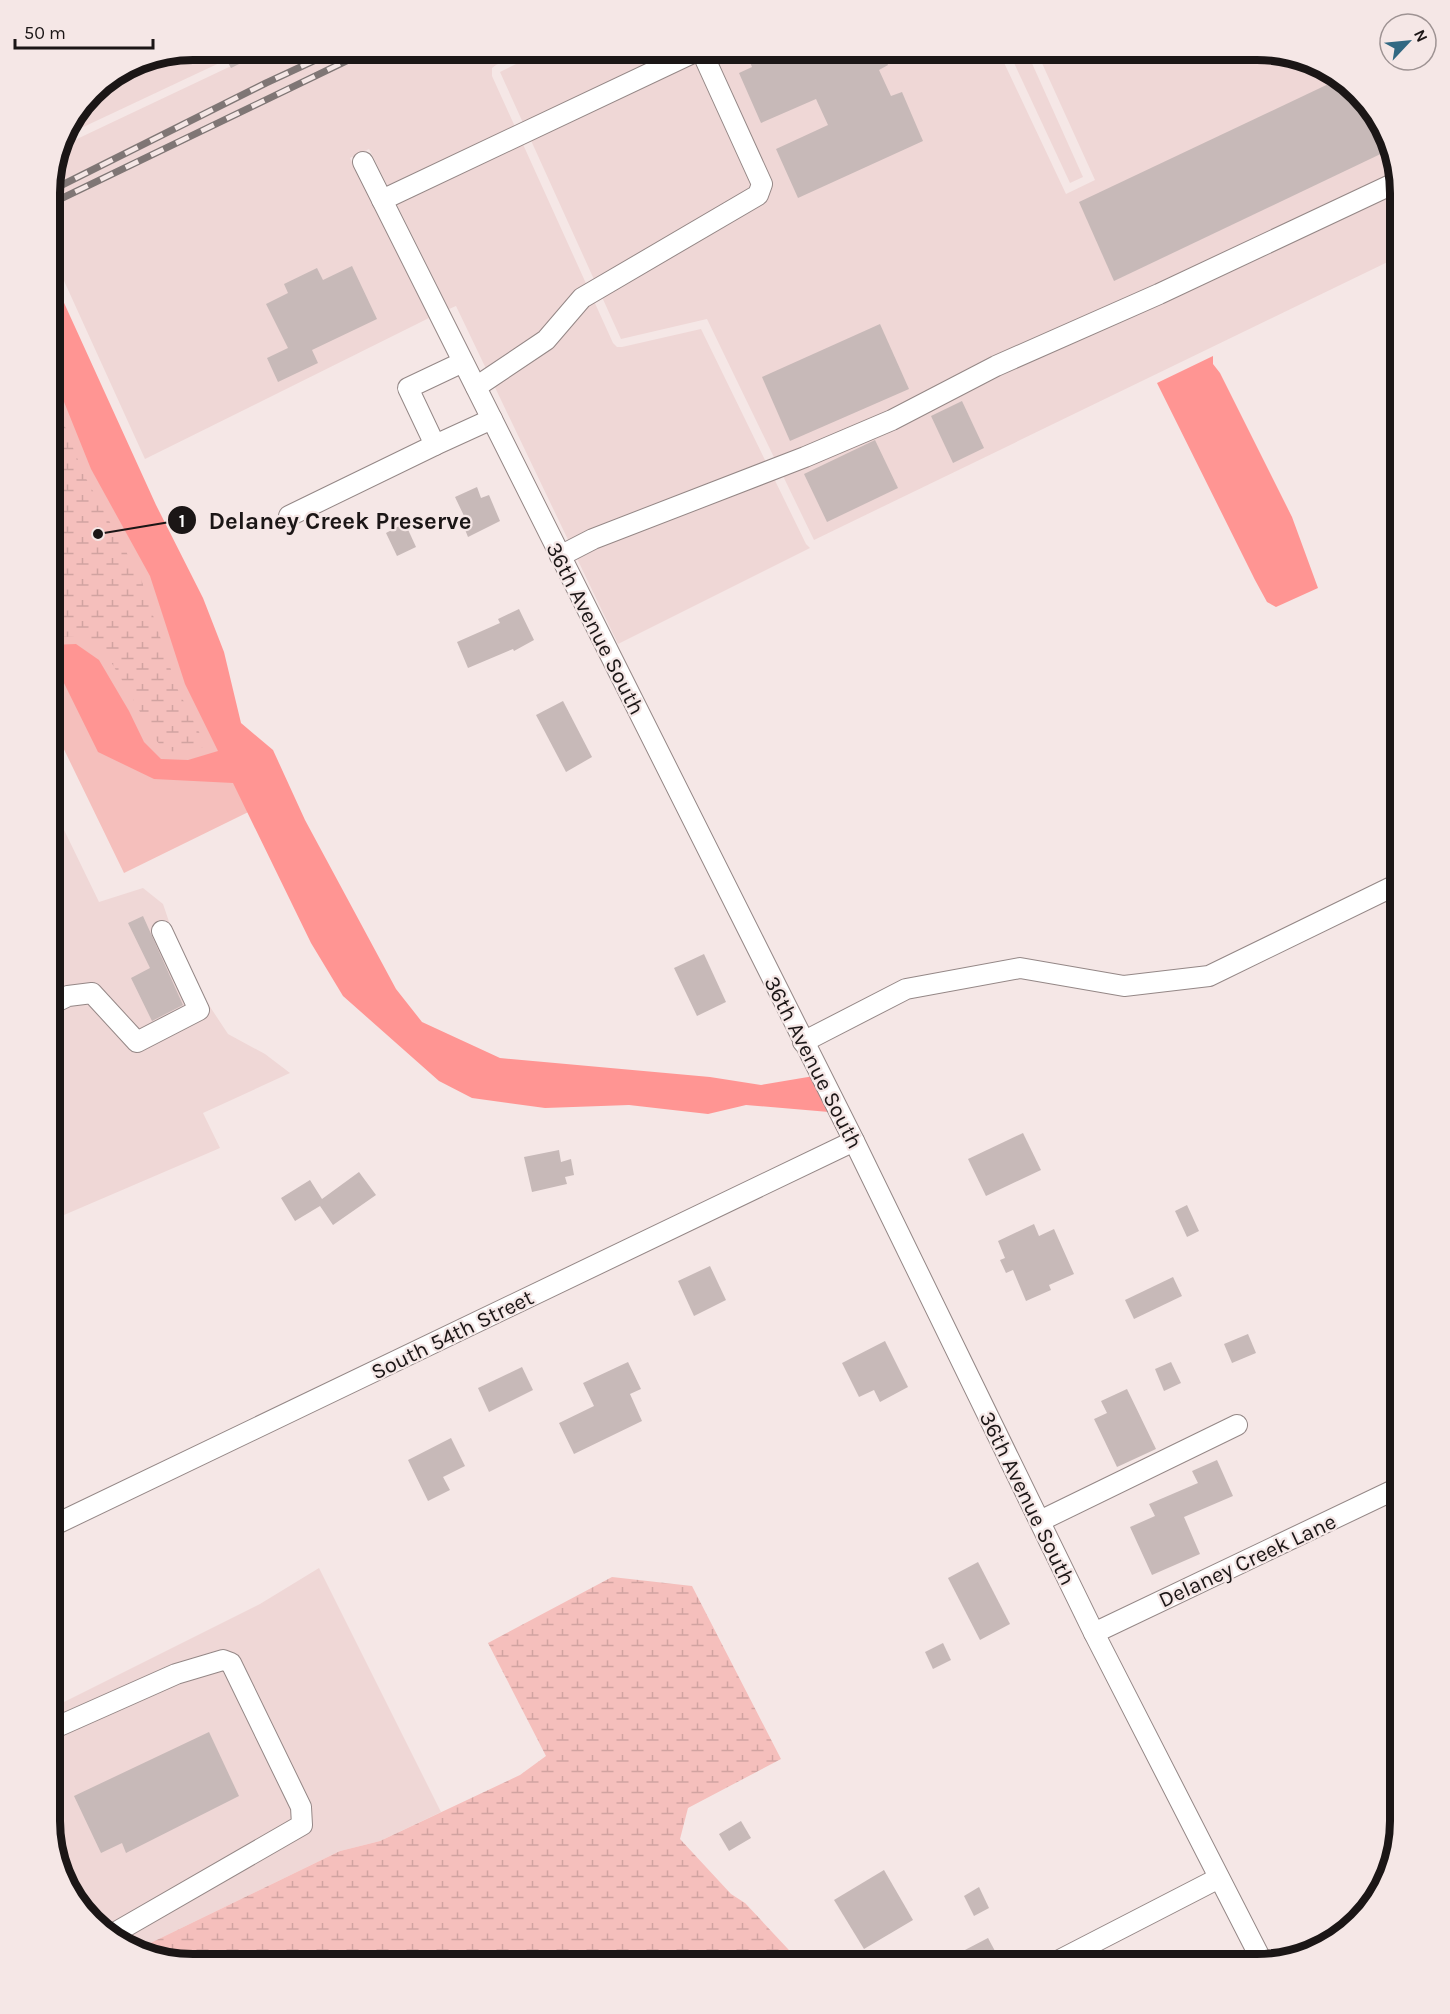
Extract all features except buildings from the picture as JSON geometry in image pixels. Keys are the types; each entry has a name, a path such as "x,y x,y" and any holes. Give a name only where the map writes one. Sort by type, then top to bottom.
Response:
{"street":[{"path":"382,200 679,60"},
{"path":"476,387 546,340 582,298 758,195 762,184 705,60"},
{"name":"36th Avenue South","path":"363,162 854,1141 1094,1633 1258,1954"},
{"path":"560,556 593,539 805,457 891,420 996,366 1159,294 1390,186"},
{"path":"435,445 408,388 463,362"},
{"path":"289,516 492,419"},
{"path":"803,1042 906,989 1020,968 1124,986 1209,976 1390,888"},
{"path":"60,1000 68,996 92,993 137,1042 199,1010 162,931"},
{"name":"South 54th Street","path":"60,1522 854,1141"},
{"path":"1040,1521 1237,1425"},
{"name":"Delaney Creek Lane","path":"1094,1633 1390,1492"},
{"path":"60,1726 176,1674 223,1660 231,1663 301,1807 302,1825 118,1931"},
{"path":"1071,1954 1219,1878"}],"shaded area":[{"path":"226,60 76,130 87,112 105,93 134,74 150,67 176,61"},
{"path":"244,60 506,60 492,68 492,76 613,343 617,347 622,347 701,329 810,548 618,644 456,306 449,309 369,149 350,158 429,318 145,459 60,272 60,184 70,142"},
{"path":"524,60 1003,60 1066,194 1095,180 1041,60 1266,60 1283,63 1308,70 1338,87 1363,112 1372,127 1380,142 1389,176 1390,261 814,540 707,319 621,339 500,72"},
{"path":"1013,60 1030,60 1083,177 1070,183"},
{"path":"60,294 156,505 203,598 224,652 241,723 273,750 305,820 396,989 422,1022 500,1058 710,1077 761,1085 814,1076 829,1112 746,1105 708,1114 629,1105 545,1108 472,1098 439,1081 343,996 311,943 233,783 154,779 98,752 60,677 60,645 76,644 99,660 144,742 161,759 188,760 218,751 185,684 150,576 91,469 60,392"},
{"path":"1213,356 1213,364 1220,373 1292,517 1318,588 1276,607 1267,602 1255,580 1157,383"},
{"path":"60,822 99,902 143,888 163,904 185,969 228,1034 265,1054 290,1073 203,1113 220,1148 60,1217"},
{"path":"319,1568 441,1812 380,1841 340,1851 146,1945 112,1927 99,1915 87,1902 70,1872 61,1838 60,1704 260,1604"}],"green space":[{"path":"60,354 275,799 124,873 60,741"},
{"path":"60,414 83,473 141,579 177,688 206,746 187,752 166,751 152,736 107,655 79,636 60,637"},
{"path":"612,1577 692,1586 781,1759 688,1808 680,1839 731,1894 745,1903 793,1954 184,1954 146,1945 340,1851 380,1841 520,1775 546,1756 488,1643"}],"railway":[{"path":"60,186 315,60"},
{"path":"60,199 348,60"}],"place":[{"name":"Delaney Creek Preserve","path":"98,534"}]}
